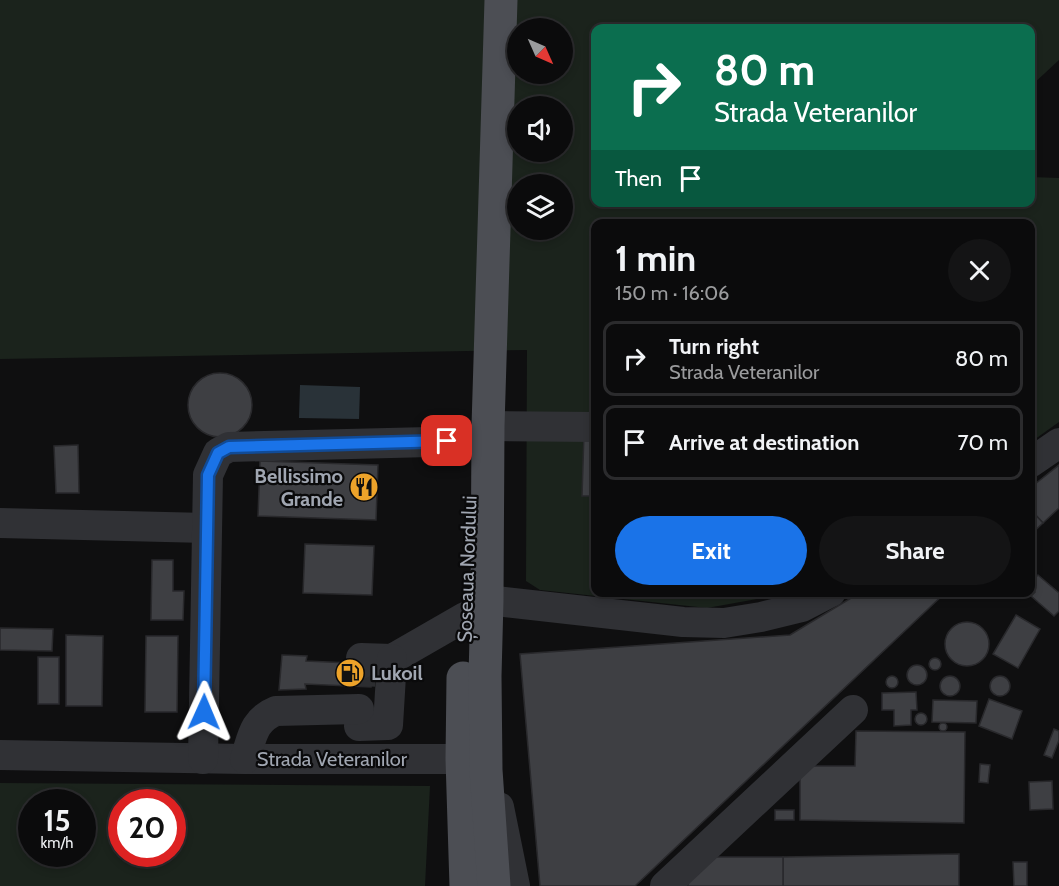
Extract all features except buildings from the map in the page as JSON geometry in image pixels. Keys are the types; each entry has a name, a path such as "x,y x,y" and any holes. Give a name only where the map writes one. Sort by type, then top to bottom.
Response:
{"main road":[{"name":"Șoseaua Nordului","path":"466,886 474,751 485,676 476,608 479,434 477,292 484,0"},
{"name":"Șoseaua Nordului","path":"479,434 501,0"},
{"name":"Șoseaua Nordului","path":"474,751 486,781 494,886"}],"street":[{"path":"203,759 208,475 218,453 229,447 591,427"},
{"path":"1035,457 1059,443"},
{"path":"0,523 207,528"},
{"path":"358,760 361,658 392,659 476,608 724,622 761,617 802,607 821,597"},
{"path":"360,696 388,725 392,659"},
{"path":"245,759 255,728 264,716 276,711 360,696"},
{"path":"665,886 853,710"},
{"name":"Strada Veteranilor","path":"0,755 358,760 474,751"},
{"name":"Șoseaua Nordului","path":"474,751 515,886"}],"shaded area":[{"path":"0,0 1059,0 1059,60 1035,82 1035,24 591,24 591,207 1035,207 1035,177 1059,178 1059,422 1035,439 1035,219 591,219 591,595 540,590 526,581 527,350 0,359"},
{"path":"300,385 360,387 359,419 299,418"},
{"path":"605,597 768,597 707,608"},
{"path":"0,783 430,786 425,886 0,886"}],"tunnel":[{"path":"360,686 361,664"}],"place":[{"name":"Bellissimo Grande","path":"364,487"},
{"name":"Lukoil","path":"350,673"}],"route":[{"path":"204,712 208,475 218,453 229,447 447,441"}]}
